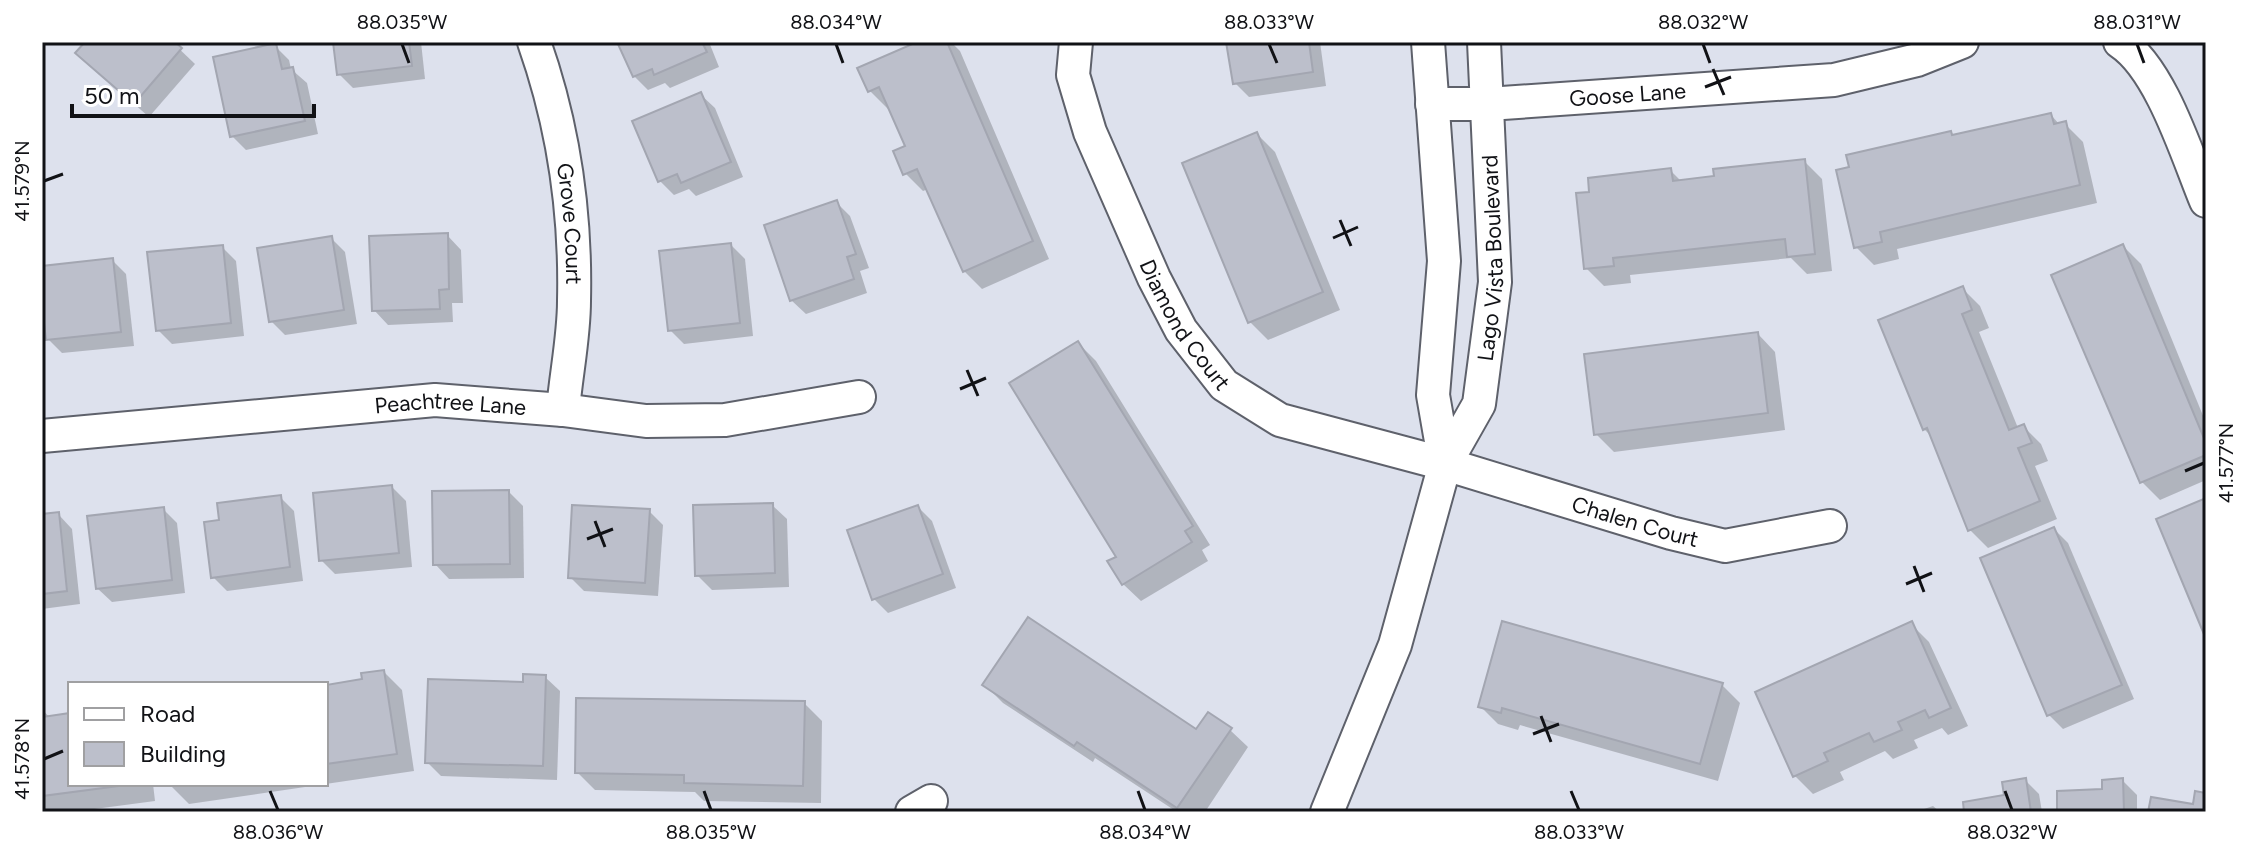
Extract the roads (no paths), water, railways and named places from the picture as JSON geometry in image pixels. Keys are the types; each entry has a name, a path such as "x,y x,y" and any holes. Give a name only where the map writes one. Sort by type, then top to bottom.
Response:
{"street":[{"name":"Grove Court","path":"534,42 544,72 568,183 574,302 563,410"},
{"name":"Diamond Court","path":"1076,42 1073,75 1090,132 1154,278 1181,330 1224,385 1280,420 1445,464"},
{"name":"Lago Vista Boulevard","path":"1428,42 1444,261 1433,395 1445,464"},
{"name":"Lago Vista Boulevard","path":"1337,808 1395,645 1445,464 1479,404 1495,282 1484,42"},
{"name":"Goose Lane","path":"1432,104 1488,104 1834,80 1917,60 1962,42"},
{"path":"2120,42 2128,47 2157,84 2206,201"},
{"name":"Peachtree Lane","path":"42,436 435,400 563,410 646,421 725,420 859,397"},
{"name":"Chalen Court","path":"1445,464 1671,533 1725,546 1830,526"}]}
